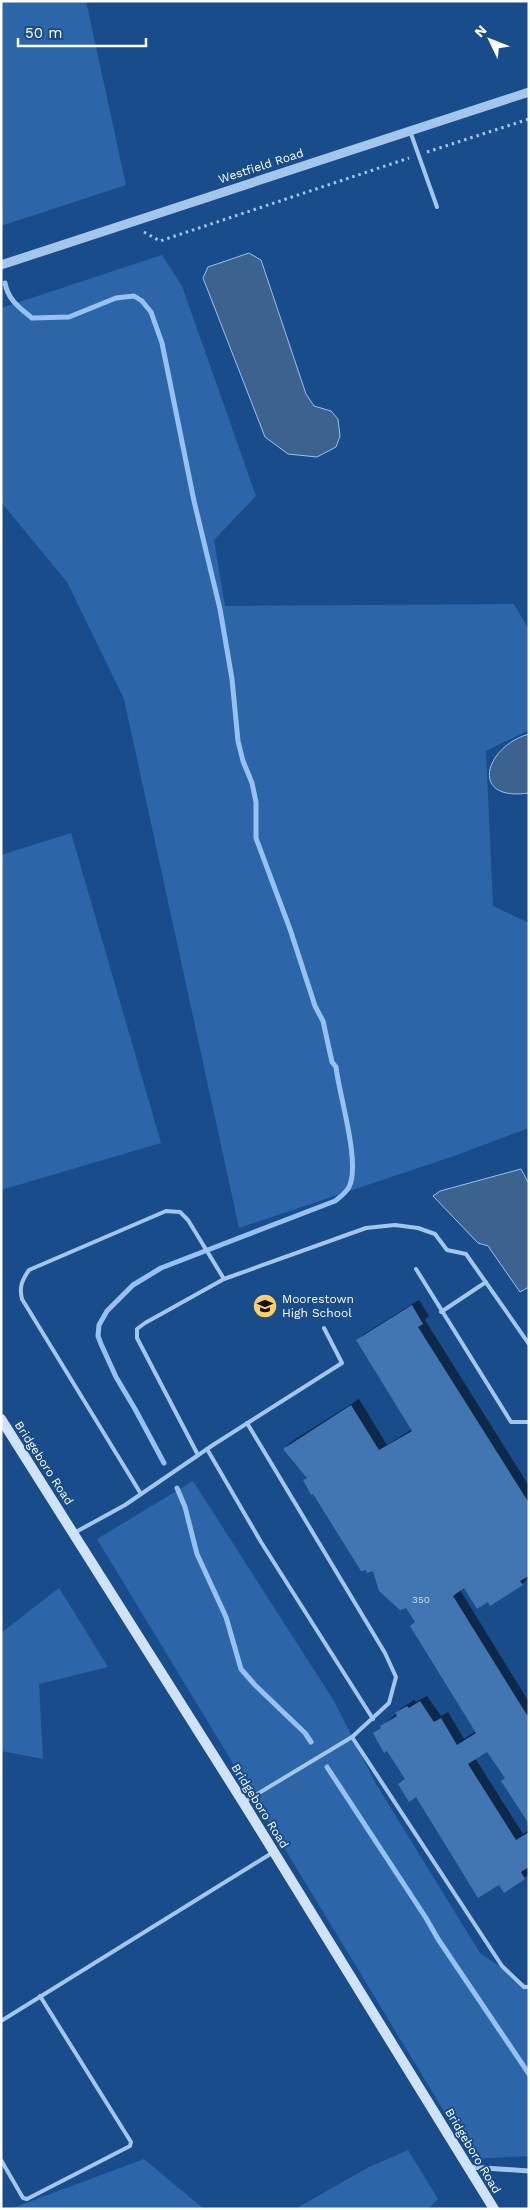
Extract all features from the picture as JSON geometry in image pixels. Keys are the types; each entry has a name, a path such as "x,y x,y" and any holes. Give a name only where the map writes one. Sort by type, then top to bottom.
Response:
{"main road":[{"name":"Bridgeboro Road","path":"1,1418 243,1802 494,2209"}],"street":[{"name":"Westfield Road","path":"1,265 529,92"},
{"path":"468,2167 529,2171"}],"lane":[{"path":"409,130 437,207"},
{"path":"141,1494 22,1299 20,1289 22,1280 28,1270 166,1211 180,1212 188,1220 224,1280"},
{"path":"198,1455 137,1338 137,1329 224,1280 366,1228 395,1225 418,1228 435,1234 448,1250 466,1254 529,1344"},
{"path":"416,1269 511,1422 529,1422"},
{"path":"441,1312 486,1282"},
{"path":"74,1533 141,1494 207,1449 342,1364 324,1328"},
{"path":"243,1802 352,1737 389,1703 396,1676 385,1653 247,1424"},
{"path":"207,1449 261,1542 373,1719"},
{"path":"352,1737 502,1966 524,1987 529,1986"},
{"path":"1,2021 274,1852"},
{"path":"1,2160 23,2198 27,2199 130,2146 131,2142 40,1996"}],"path":[{"path":"160,241 529,119"}],"shaded area":[{"path":"1,1 86,1 126,185 1,226"},
{"path":"249,253 261,260 306,394 314,406 331,411 338,419 340,436 336,447 317,457 288,454 265,437 203,278 208,267"},
{"path":"162,255 182,286 256,496 214,540 225,606 514,604 529,630 529,730 486,751 493,906 529,923 529,1128 454,1156 239,1228 124,699 67,582 1,502 1,308"},
{"path":"529,734 529,793 510,794 497,789 491,781 490,771 494,760 514,740"},
{"path":"71,833 161,1143 1,1190 1,855"},
{"path":"521,1169 529,1184 529,1287 520,1292 488,1246 478,1243 433,1196 440,1191"},
{"path":"193,1481 334,1701 376,1784 480,1953 529,1987 529,2156 473,2159 97,1539"},
{"path":"59,1588 108,1667 39,1684 43,1759 1,1751 1,1633"},
{"path":"408,2150 438,2199 428,2209 295,2209 369,2167"},
{"path":"144,2159 204,2209 10,2209"}],"building":[{"name":"Moorestown High School","path":"412,1305 423,1324 418,1327 529,1503 529,1576 520,1581 523,1585 490,1606 488,1602 477,1609 464,1588 453,1596 527,1715 529,1714 529,1824 501,1781 505,1778 487,1752 468,1764 516,1840 529,1832 529,1867 521,1872 525,1879 504,1893 499,1885 478,1898 416,1797 409,1802 398,1784 405,1779 387,1751 384,1753 373,1733 381,1728 380,1726 397,1716 395,1713 407,1706 409,1708 420,1701 434,1722 441,1718 457,1745 476,1733 410,1626 415,1622 406,1608 400,1610 379,1591 373,1571 367,1573 366,1570 361,1571 313,1494 311,1495 303,1480 307,1478 283,1449 351,1405 379,1450 412,1431 356,1340"}],"waterway":[{"path":"5,283 12,299 32,318 69,317 116,298 134,296 142,301 151,312 162,343 194,501 220,609 232,679 238,741 243,761 252,783 256,802 256,838 290,929 315,1006 323,1021 332,1062 336,1067 351,1146 352,1176 349,1187 335,1201 161,1268 133,1285 107,1311 99,1325 98,1336 116,1377 164,1463"},
{"path":"177,1488 185,1507 197,1554 226,1617 241,1669 305,1733 311,1742"},
{"path":"327,1767 438,1939 529,2074"}],"place":[{"name":"Moorestown High School","path":"265,1306"}]}
